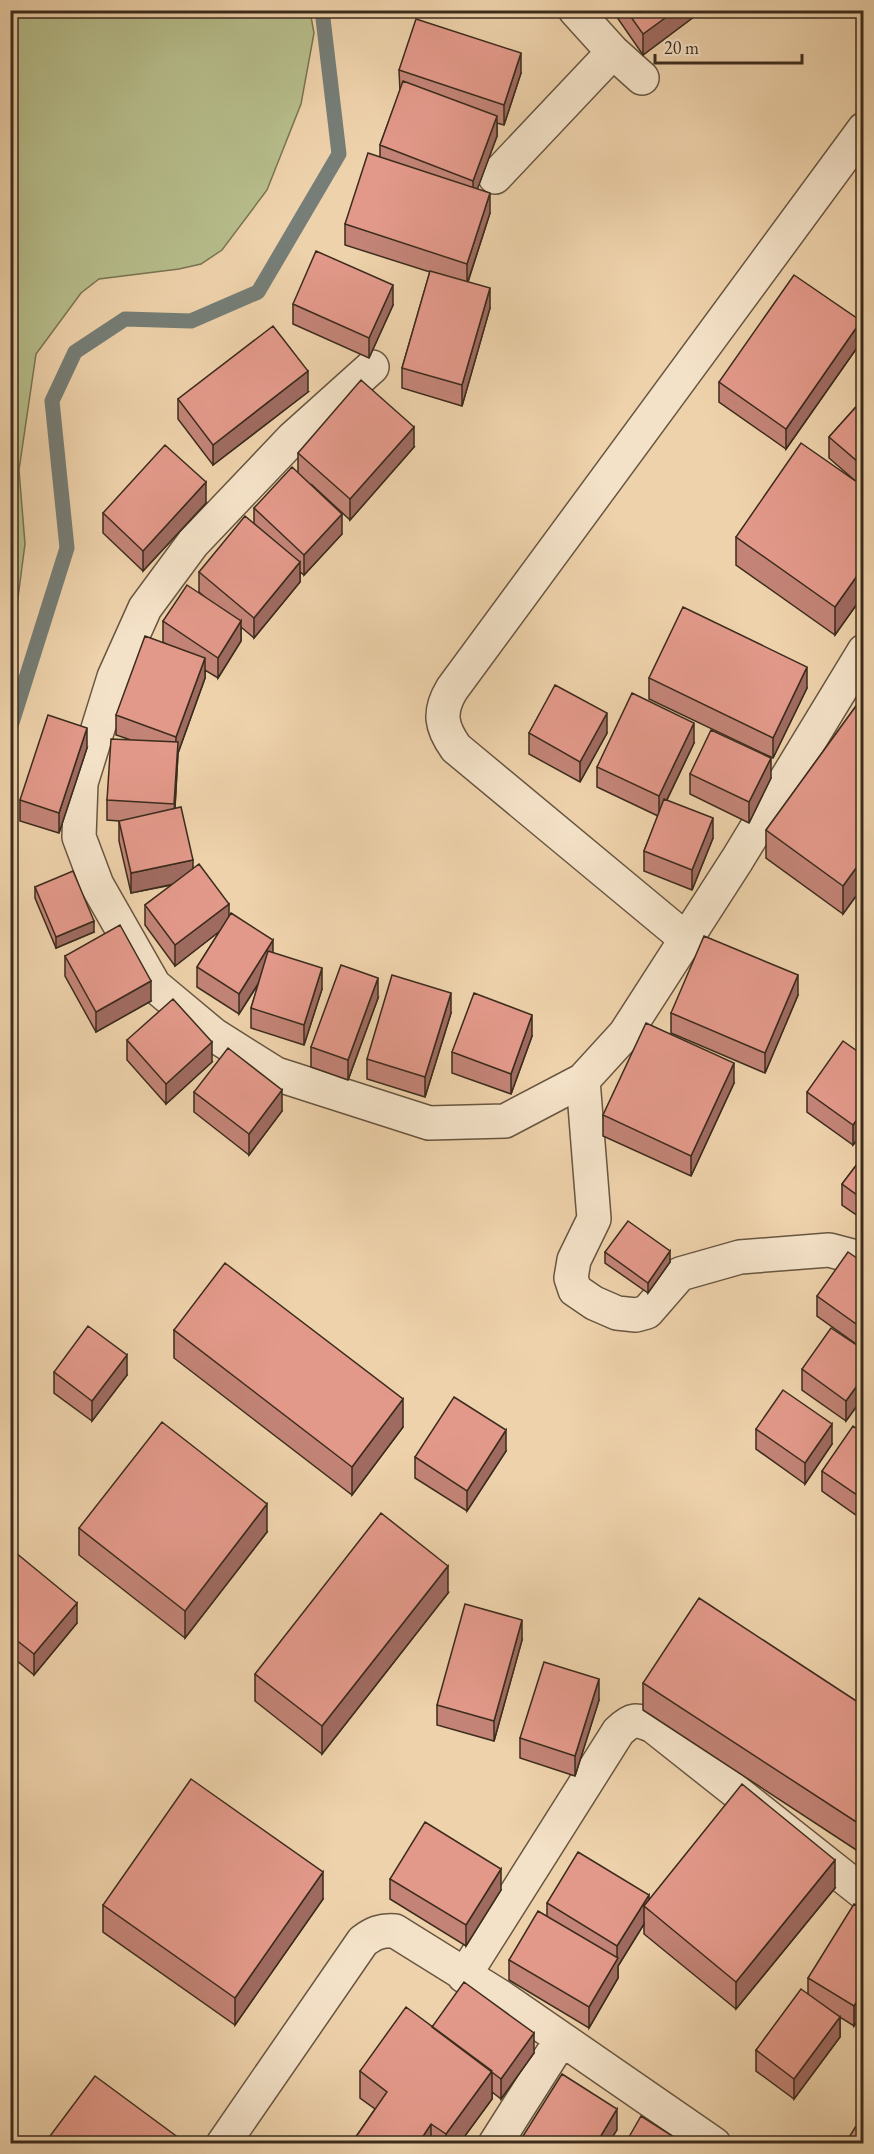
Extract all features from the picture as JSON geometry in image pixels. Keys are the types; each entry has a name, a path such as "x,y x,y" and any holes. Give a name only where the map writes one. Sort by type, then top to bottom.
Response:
{"street":[{"path":"575,10 613,52 642,78"},
{"path":"495,177 613,52"},
{"path":"686,939 456,748 447,735 442,713 452,689 864,129"},
{"path":"372,367 293,438 193,543 146,608 114,677 81,783 80,837 96,885 154,986 214,1035 276,1074 429,1123 505,1121 584,1080 625,1034 737,860 864,651"},
{"path":"584,1080 594,1219 574,1260 571,1278 575,1290 594,1303 617,1313 636,1315 647,1312 680,1274 740,1257 829,1250 852,1256 864,1265"},
{"path":"464,1976 618,1732 634,1720 653,1726 864,1893"},
{"path":"223,2144 363,1941 374,1933 385,1930 395,1931 501,1997 714,2144"},
{"path":"495,2144 561,2040"}],"green space":[{"path":"11,10 310,11 314,33 301,104 267,190 222,250 201,264 99,279 81,293 36,354 19,470 25,544 11,651"}],"building":[{"path":"626,10 676,10 643,34"},
{"path":"416,19 521,53 504,105 399,70"},
{"path":"403,81 497,116 473,181 380,145"},
{"path":"368,153 490,193 467,264 345,224"},
{"path":"316,251 393,285 369,338 293,304"},
{"path":"430,271 490,288 462,385 402,368"},
{"path":"794,275 861,321 786,429 719,382"},
{"path":"273,326 308,371 213,445 178,399"},
{"path":"361,380 414,427 350,499 298,453"},
{"path":"864,398 864,467 829,437"},
{"path":"801,443 864,487 864,566 835,607 736,537"},
{"path":"165,445 206,482 143,551 103,513"},
{"path":"292,467 342,514 304,555 254,508"},
{"path":"245,516 300,562 254,618 199,572"},
{"path":"187,585 241,621 218,658 163,621"},
{"path":"683,607 807,667 773,738 649,678"},
{"path":"145,636 205,658 176,737 116,715"},
{"path":"555,685 607,713 580,762 529,733"},
{"path":"632,693 694,723 659,796 597,767"},
{"path":"864,695 864,857 843,886 766,830"},
{"path":"48,715 87,728 59,813 20,800"},
{"path":"711,730 771,758 749,802 690,774"},
{"path":"111,739 178,742 174,804 107,800"},
{"path":"664,799 713,818 692,870 644,851"},
{"path":"181,807 193,860 131,873 119,821"},
{"path":"199,864 229,904 175,945 145,905"},
{"path":"73,871 94,921 56,937 35,887"},
{"path":"231,913 273,940 239,994 197,967"},
{"path":"120,925 151,981 96,1012 65,956"},
{"path":"704,936 798,975 765,1053 671,1013"},
{"path":"268,951 322,968 304,1025 251,1008"},
{"path":"341,965 378,978 348,1060 311,1047"},
{"path":"392,975 451,993 425,1077 367,1059"},
{"path":"474,993 532,1015 511,1074 452,1052"},
{"path":"173,999 212,1042 166,1084 127,1040"},
{"path":"646,1023 734,1063 691,1156 603,1115"},
{"path":"843,1041 864,1056 864,1110 853,1125 807,1092"},
{"path":"228,1048 282,1090 249,1134 194,1092"},
{"path":"864,1155 864,1200 842,1184"},
{"path":"628,1221 670,1251 648,1283 605,1252"},
{"path":"848,1252 864,1263 864,1319 859,1326 817,1296"},
{"path":"225,1263 403,1399 352,1467 174,1330"},
{"path":"88,1326 127,1355 92,1401 54,1372"},
{"path":"831,1328 864,1350 864,1376 846,1401 802,1369"},
{"path":"783,1390 832,1424 805,1463 756,1429"},
{"path":"454,1397 506,1430 467,1491 415,1457"},
{"path":"162,1422 267,1504 185,1611 79,1528"},
{"path":"853,1426 864,1434 863,1499 822,1471"},
{"path":"381,1513 448,1566 322,1726 255,1674"},
{"path":"10,1548 77,1603 34,1654 10,1635"},
{"path":"699,1598 864,1706 864,1827 643,1683"},
{"path":"465,1604 522,1620 494,1721 437,1705"},
{"path":"544,1662 599,1679 575,1756 520,1738"},
{"path":"191,1779 323,1872 235,1998 103,1905"},
{"path":"742,1784 835,1860 736,1982 644,1906"},
{"path":"425,1822 501,1869 466,1925 390,1879"},
{"path":"578,1852 649,1895 617,1946 547,1903"},
{"path":"854,1904 864,1910 864,1990 854,2006 808,1978"},
{"path":"538,1911 618,1958 589,2007 509,1960"},
{"path":"464,1982 534,2033 501,2079 432,2027"},
{"path":"801,1989 840,2017 794,2079 756,2050"},
{"path":"406,2007 492,2071 446,2134 431,2124 418,2144 351,2144 387,2092 360,2071"},
{"path":"562,2074 617,2109 596,2144 518,2144"},
{"path":"95,2076 187,2144 44,2144"},
{"path":"864,2113 864,2144 845,2144"},
{"path":"641,2116 685,2144 625,2144"}],"waterway":[{"path":"10,729 67,548 52,401 75,352 125,319 191,321 258,292 339,154 322,10"}]}
